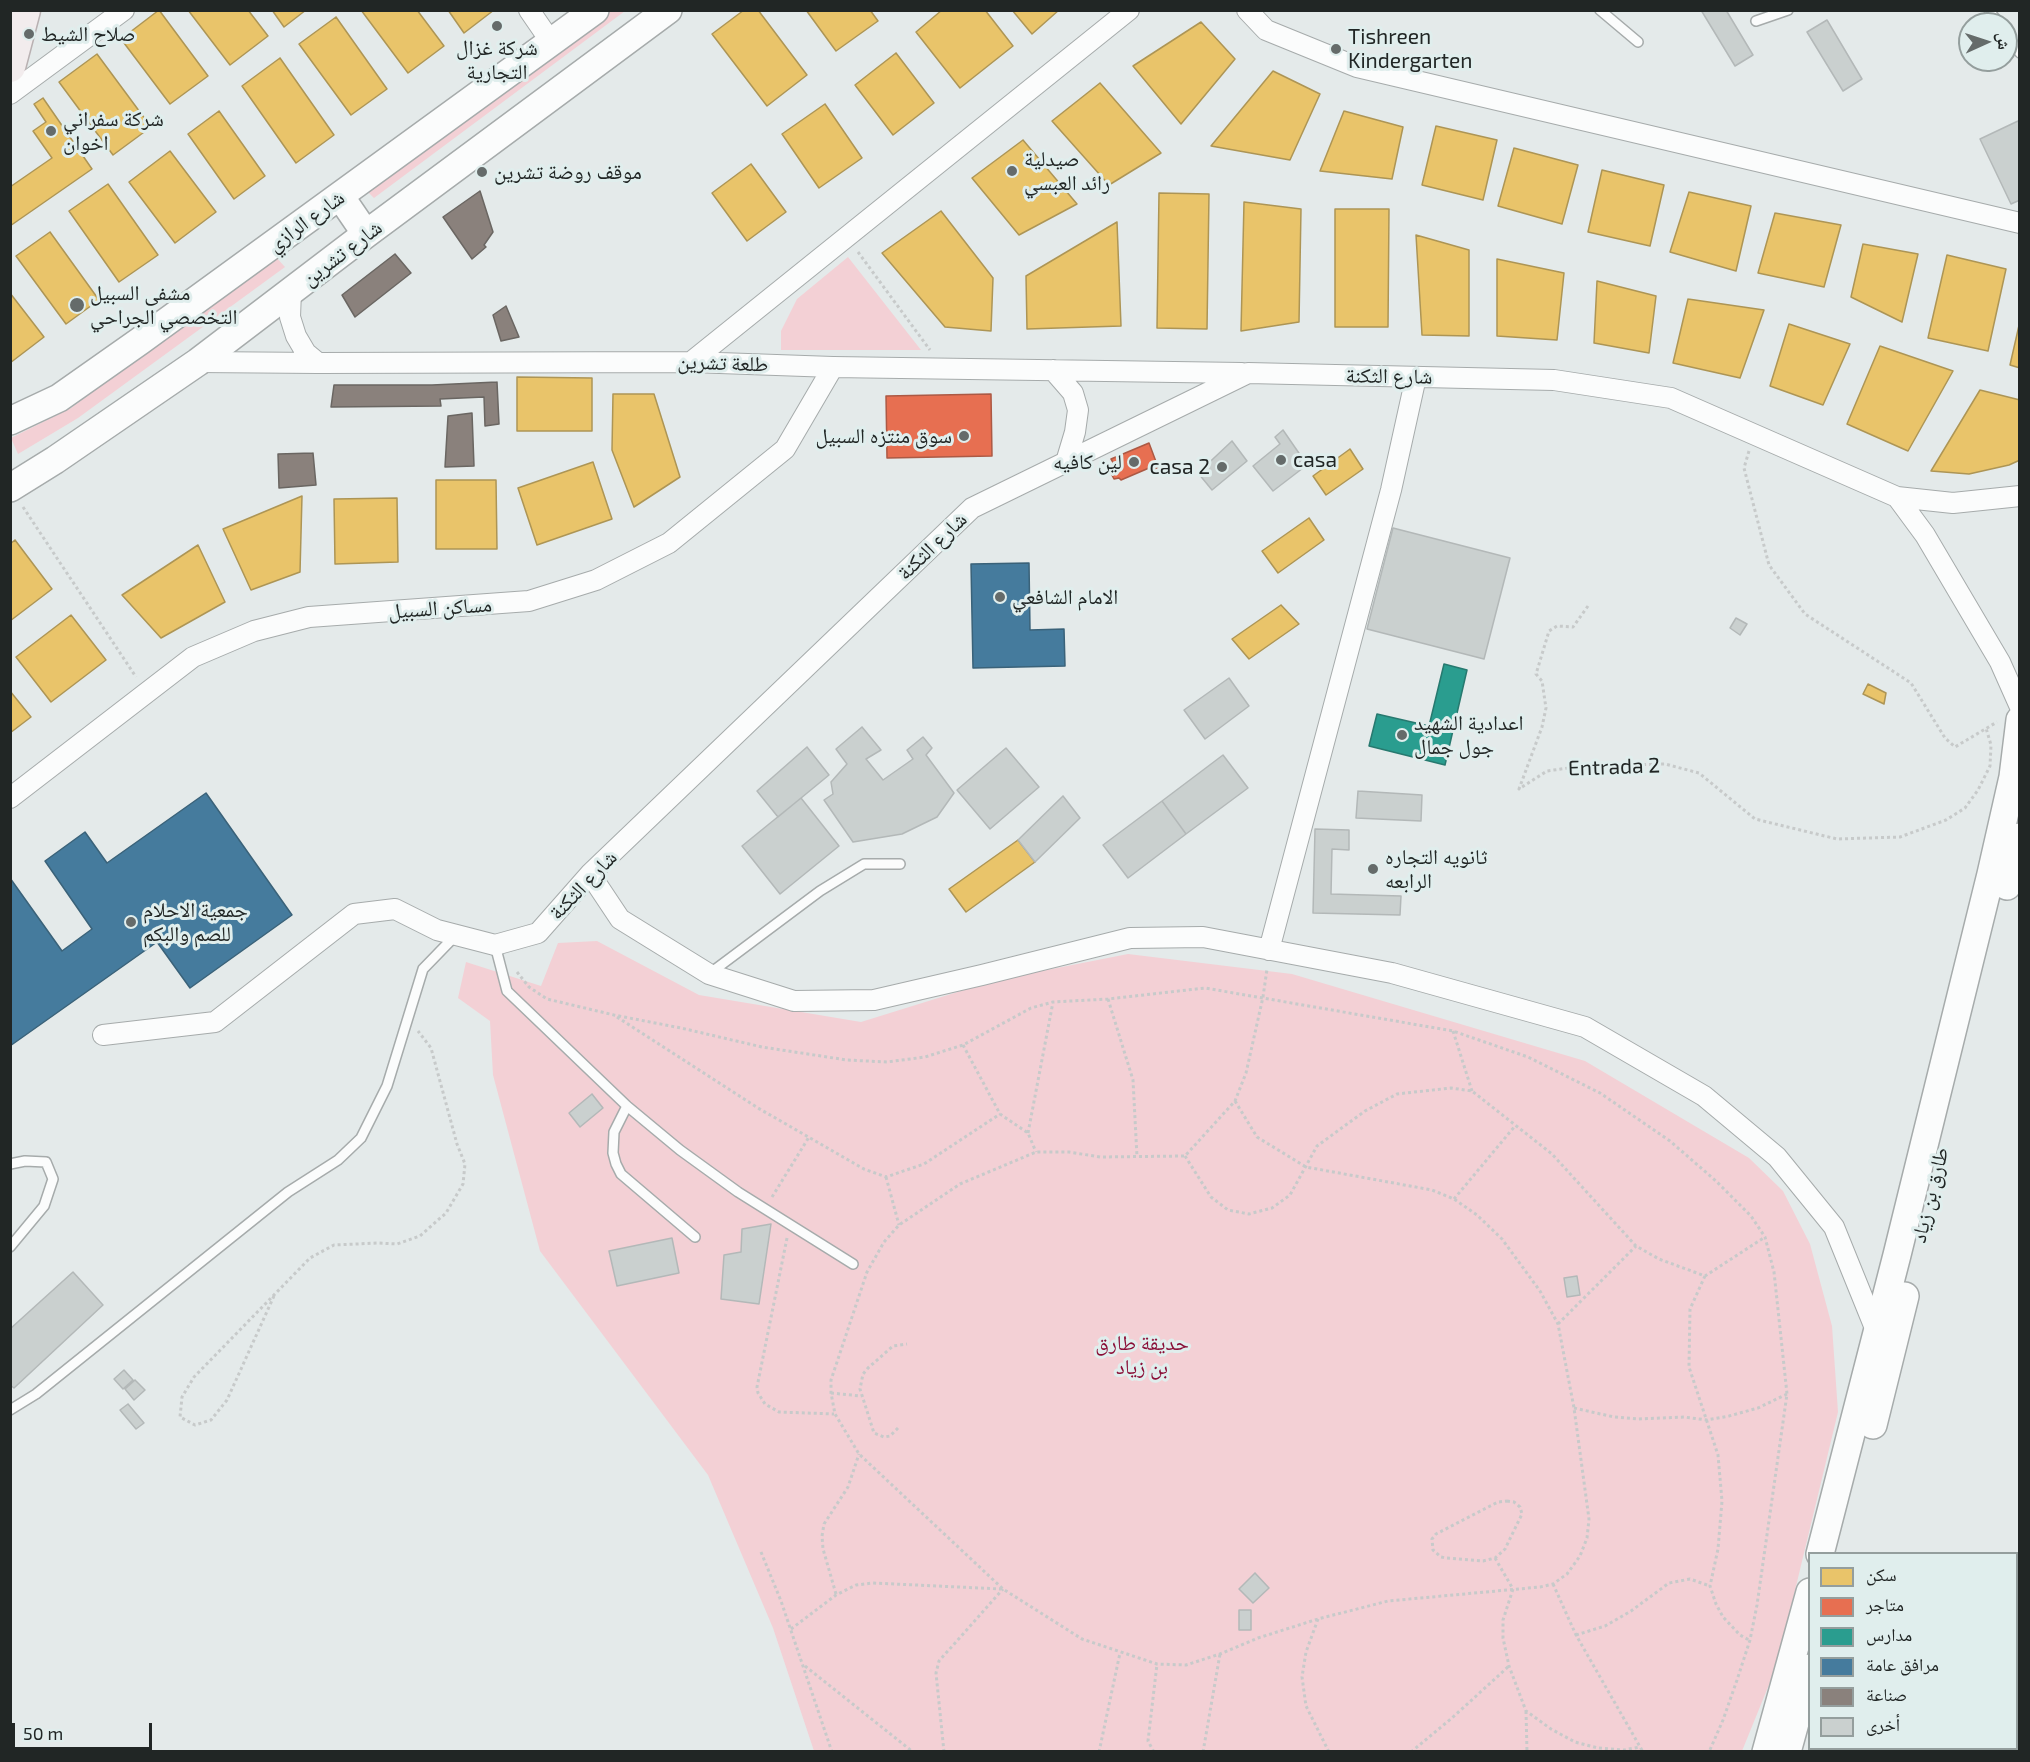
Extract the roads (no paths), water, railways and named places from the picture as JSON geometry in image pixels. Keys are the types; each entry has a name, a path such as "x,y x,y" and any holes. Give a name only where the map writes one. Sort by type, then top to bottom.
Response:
{"main road":[{"path":"10,67 25,10"},
{"name":"شارع الرازي","path":"10,421 59,398 595,10"},
{"name":"شارع تشرين","path":"11,488 198,362 668,10"},
{"path":"340,196 366,234"},
{"path":"1821,1552 1991,874 2013,777 2011,719"},
{"name":"طارق بن زياد","path":"1840,1552 1889,1363 2019,837"},
{"path":"1766,1752 1808,1596"},
{"path":"1787,1752 1808,1672"}],"street":[{"path":"10,94 124,10"},
{"path":"529,10 551,42"},
{"path":"691,362 1129,10"},
{"path":"1247,10 1266,30 1357,67 2019,223"},
{"path":"291,291 291,316 297,336 306,353 318,363"},
{"name":"طلعة تشرين","path":"198,362 691,362 833,367 1248,373"},
{"name":"مساكن السبيل","path":"10,798 193,657 254,631 309,617 529,601 596,580 669,543 785,448 833,367"},
{"path":"1053,370 1073,393 1078,410 1075,432 1066,462"},
{"name":"شارع الثكنة","path":"103,1035 215,1022 354,914 395,909 437,930 495,945 538,933 591,874 972,508 1248,373 1554,380 1671,398 1897,497"},
{"path":"1269,950 1391,490 1416,377"},
{"path":"1897,497 1953,503 2019,496"},
{"path":"1897,497 1924,535 2000,663 2019,707"},
{"path":"2000,663 2019,666"},
{"path":"591,874 620,919 709,974 794,1001 874,1000 1130,938 1203,937 1392,973 1585,1027 1704,1096 1777,1157 1834,1227 1877,1333"}],"lane":[{"path":"1756,21 1788,10"},
{"path":"1602,11 1638,42"},
{"path":"709,974 820,891 864,864 900,864"},
{"path":"10,1410 36,1394 288,1192 338,1160 361,1138 387,1086 423,969 456,935"},
{"path":"495,945 507,991 627,1106 680,1150 765,1209 853,1264"},
{"path":"627,1106 614,1132 613,1153 621,1174 695,1237"},
{"path":"10,1164 25,1161 46,1162 53,1179 44,1206 10,1246"}],"place":[{"name":"شركة غزال التجارية","path":"497,26"},
{"name":"صلاح الشيط","path":"29,34"},
{"name":"Tishreen Kindergarten","path":"1336,49"},
{"name":"شركة سفراني اخوان","path":"51,131"},
{"name":"صيدلية رائد العبسي","path":"1012,171"},
{"name":"موقف روضة تشرين","path":"482,172"},
{"name":"مشفى السبيل التخصصي الجراحي","path":"77,305"},
{"name":"سوق منتزه السبيل","path":"964,436"},
{"name":"casa","path":"1281,460"},
{"name":"لين كافيه","path":"1134,462"},
{"name":"casa 2","path":"1222,467"},
{"name":"الامام الشافعي","path":"1000,597"},
{"name":"اعدادية الشهيد جول جمال","path":"1402,735"},
{"name":"ثانويه التجاره الرابعه","path":"1373,869"},
{"name":"جمعية الاحلام للصم والبكم","path":"131,922"}],"park label":[{"name":"حديقة طارق بن زياد","path":"1142,1355"}]}
